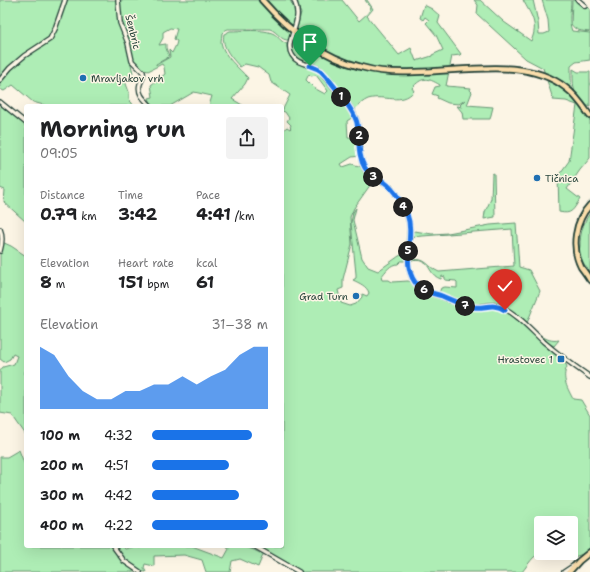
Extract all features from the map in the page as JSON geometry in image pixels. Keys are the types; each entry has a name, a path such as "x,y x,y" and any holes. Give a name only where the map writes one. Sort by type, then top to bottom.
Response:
{"main road":[{"path":"262,0 306,42 344,62 380,71 417,72 471,68 496,68 538,73 566,88 572,93 590,116"},
{"path":"590,205 578,224 576,236 576,246 581,266 590,280"},
{"path":"569,572 590,552"}],"street":[{"path":"0,80 10,68 24,56 50,39 65,0"},
{"name":"Šenbric","path":"118,0 120,23 128,43 132,61 143,72 140,87 141,94 144,100 149,104"},
{"path":"294,0 298,13 289,45 291,54 297,62 320,70 345,102 357,122 360,157 364,168 370,175 388,185 404,208 409,226 409,270 414,280 424,290 468,306 475,308 493,305 500,306 521,321 565,360 590,377"},
{"path":"578,0 585,6"},
{"path":"0,102 24,122"},
{"path":"0,229 2,233 0,250"},
{"path":"114,548 124,561 140,572"},
{"path":"257,548 299,572"},
{"path":"564,572 579,561"}],"green space":[{"path":"0,0 63,0 52,33 47,40 31,50 0,77"},
{"path":"65,0 116,0 133,73 129,75 125,81 129,92 129,98 132,104 40,104 33,102 13,85 4,91 0,89 0,80 32,52 50,41"},
{"path":"119,0 290,0 296,13 289,40 282,38 270,29 228,29 222,33 222,47 232,62 248,78 245,84 232,99 241,104 210,104 212,96 194,92 173,104 151,104 149,98 153,97 151,85 165,74 164,67 162,64 148,71 140,67 129,51 123,29","holes":["170,28 177,29 174,39 177,41 172,53 169,50 170,57 156,65 169,56 166,44 159,45 163,38 163,32"]},
{"path":"293,0 342,0 359,21 371,8 365,0 367,0 373,9 367,16 399,55 411,48 416,61 432,56 443,50 436,35 426,23 429,20 425,17 423,20 420,18 424,5 432,9 440,16 438,23 461,54 452,56 446,86 471,88 470,90 472,92 467,105 493,107 490,119 463,119 462,112 457,106 462,107 460,105 465,100 459,104 448,103 437,98 438,96 432,94 435,87 440,85 425,79 412,88 414,91 404,98 368,99 355,109 352,109 322,70 298,59 292,51 301,13"},
{"path":"474,0 480,0 504,22 531,41 534,25 531,15 523,0 533,0 539,34 544,34 549,32 548,20 542,0 571,0 570,19 572,31 590,33 590,60 576,62 571,66 571,83 573,91 583,105 580,108 590,117 590,158 567,189 580,199 574,209 570,212 559,212 558,176 569,161 577,105 566,101 553,100 554,98 543,68 526,59 477,14 478,5"},
{"path":"572,0 575,0 590,9 590,32 577,29 571,24"},
{"path":"251,30 274,34 287,44 290,56 293,60 303,66 321,70 353,117 347,121 348,137 357,138 360,156 352,157 341,164 343,167 352,164 362,167 373,181 354,208 350,217 352,244 343,279 343,288 338,290 341,303 350,306 356,304 362,297 362,294 367,296 369,293 365,287 353,280 356,278 356,274 351,223 353,212 356,208 353,220 362,258 368,267 378,271 399,256 405,254 408,230 405,261 401,261 386,270 381,277 382,280 389,280 392,282 413,282 429,295 442,297 467,308 473,309 488,306 498,308 514,317 564,360 567,367 565,371 565,379 569,391 573,399 581,400 590,415 589,551 578,556 578,516 534,516 534,557 522,572 301,572 263,548 284,548 284,129 287,127 290,129 291,125 287,121 289,118 284,112 284,107 290,95 271,82 269,75 258,67 245,64 240,67 231,56 224,43 224,34 230,31","holes":["309,74 311,76 316,75 328,91 325,94 314,88 306,80"]},
{"path":"573,69 578,72 590,72 590,107 584,104 577,96 573,81"},
{"path":"0,103 6,110 24,123 24,220 4,202 5,190 0,188"},
{"path":"494,173 495,217 484,219 485,212 491,199 492,174"},
{"path":"590,213 590,272 582,260 579,252 582,229"},
{"path":"516,223 519,267 529,270 540,291 527,323 537,333 545,338 549,340 559,340 554,346 548,343 513,313 501,305 475,306 465,304 439,293 441,288 457,288 457,282 445,280 445,277 442,276 441,279 432,273 427,265 422,261 411,260 416,259 424,261 439,272 514,266 512,229 410,237 412,232 415,231 432,234 448,233 490,225"},
{"path":"2,242 24,255 24,432 12,415 0,413 0,371 3,367 14,364 17,356 13,354 10,359 4,362 0,359 0,254"},
{"path":"19,450 24,463 24,548 113,548 118,556 139,572 0,572 0,457 7,457"},
{"path":"116,548 197,548 224,558 228,548 246,548 259,552 263,555 258,567 240,559 232,561 230,572 206,572 202,560 184,555 154,556 154,566 145,564 144,568 146,572 132,566"}],"place":[{"name":"Mravljakov vrh","path":"83,78"},
{"name":"Tičnica","path":"537,178"},
{"name":"Grad Turn","path":"356,296"},
{"name":"Hrastovec 1","path":"561,359"}],"route":[{"path":"310,66 320,70 345,102 355,118 357,122 360,157 364,168 370,175 388,185 404,208 409,226 408,263 409,270 414,280 424,290 460,304 475,308 493,305 500,306 505,310"}]}
